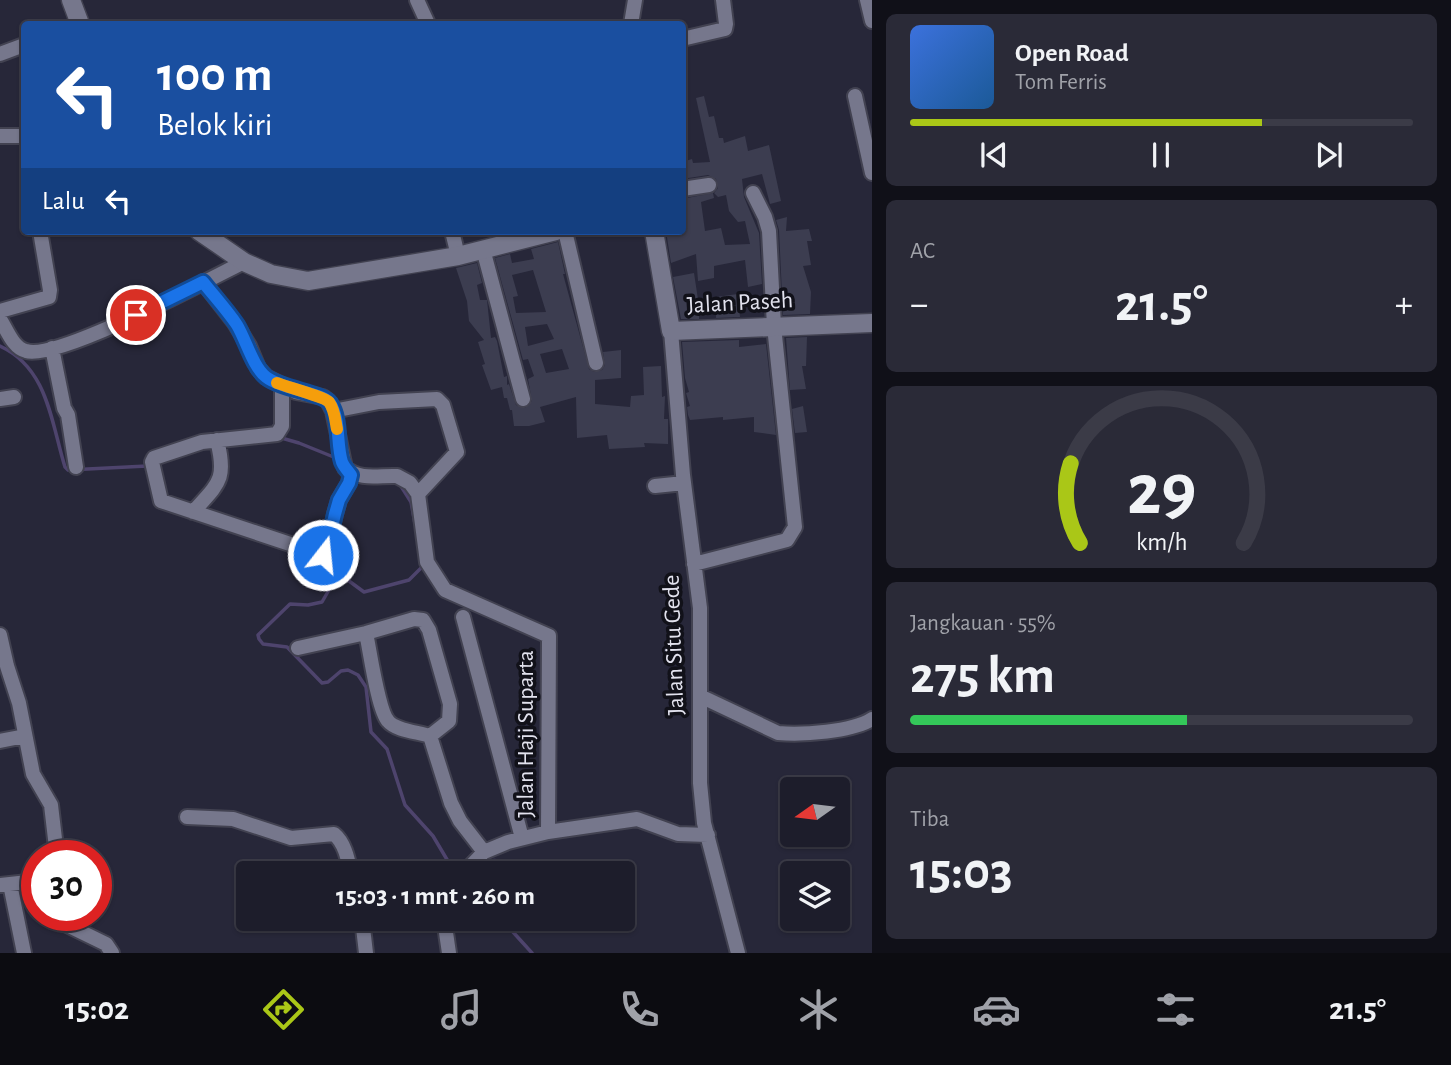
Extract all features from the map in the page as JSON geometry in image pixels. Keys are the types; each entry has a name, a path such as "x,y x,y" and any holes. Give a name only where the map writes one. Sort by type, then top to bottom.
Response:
{"street":[{"path":"71,0 79,21"},
{"path":"417,0 427,21"},
{"path":"632,21 635,0"},
{"path":"686,38 725,29 723,0"},
{"path":"867,0 872,20"},
{"path":"0,54 21,46"},
{"path":"855,96 872,173"},
{"path":"0,136 21,135"},
{"path":"686,188 709,184"},
{"path":"694,564 787,540 794,532 795,510 774,326 769,231 753,194"},
{"path":"0,312 49,297 41,235"},
{"path":"205,235 244,262 271,274 308,281 458,256 543,235"},
{"path":"453,235 458,256"},
{"path":"557,235 596,363"},
{"name":"Jalan Paseh","path":"655,235 671,331 872,323"},
{"path":"483,249 523,399"},
{"path":"0,319 17,347 32,353 92,336 244,262"},
{"path":"203,282 235,323 258,368 266,377 296,391 323,397 328,401 334,411 342,461 351,476"},
{"name":"Jalan Situ Gede","path":"671,331 684,483 700,607 701,783 704,823 738,953"},
{"path":"52,348 64,408 68,415 76,467"},
{"path":"282,385 282,426 279,432 183,447 154,458 153,466 161,501 323,555 326,553 339,500 351,476"},
{"path":"334,411 379,402 438,399 443,405 457,452 418,494 410,483 397,475 351,476"},
{"path":"193,512 219,482 223,468 218,443"},
{"path":"655,486 684,483"},
{"name":"Jalan Haji Suparta","path":"418,494 427,562 445,590 549,636 548,832"},
{"path":"463,617 522,838"},
{"path":"298,648 366,634 414,619 423,620 429,630 450,704 449,721 430,736"},
{"path":"366,634 382,709 388,722 430,736"},
{"path":"0,635 19,703 33,774 51,805 55,840"},
{"path":"700,696 778,733 856,727 872,719"},
{"path":"0,741 25,736"},
{"path":"430,736 451,803 460,821 484,852"},
{"path":"187,817 233,819 291,838 334,834 340,838 347,861"},
{"path":"476,861 484,852 522,838 637,820 644,820 678,834 708,835"},
{"path":"5,885 24,953"},
{"path":"79,931 106,944 112,953"},
{"path":"363,931 366,953"},
{"path":"446,931 449,953"}],"building":[{"path":"704,96 709,117 714,116 719,138 723,138 724,143 745,136 748,151 769,145 781,201 770,204 762,174 742,179 744,197 759,233 762,284 748,287 745,260 714,266 714,278 698,281 696,254 671,263 667,235 686,235 686,198 713,193 714,198 701,202 705,231 721,228 725,245 750,244 745,221 738,222 729,211 726,195 718,197 714,193 718,188 716,179 708,175 686,178 686,161 710,162 696,98"},
{"path":"787,217 786,231 809,229 812,241 807,241 811,265 803,266 811,292 810,314 783,315 779,230 776,220"},
{"path":"558,242 563,274 589,369 594,372 602,370 605,365 603,352 621,350 621,378 595,380 595,404 630,407 631,396 644,395 643,367 661,366 662,397 665,396 664,419 668,419 668,444 644,443 645,447 609,449 607,435 577,438 576,397 540,407 545,422 514,426 512,410 507,398 504,398 502,387 491,390 482,365 485,364 478,342 484,340 469,321 467,301 456,268 477,263 482,283 477,285 480,300 487,300 491,338 495,337 497,341 504,377 507,376 507,385 509,384 516,405 525,408 532,401 528,379 534,376 528,359 523,360 495,258 510,254 512,263 534,259 531,249","holes":["533,270 546,312 516,313 513,297 518,296 512,275","547,324 554,339 528,346 525,327","562,349 569,369 546,373 540,354"]},
{"path":"694,273 699,319 681,319 673,277"},
{"path":"738,294 740,317 716,318 716,297"},
{"path":"807,337 806,366 802,366 806,389 790,390 786,338"},
{"path":"739,340 739,347 766,344 776,435 754,432 754,417 690,420 688,415 687,407 690,406 686,393 689,392 682,342"},
{"path":"803,406 807,432 795,433 792,409"}],"waterway":[{"path":"0,346 16,356 38,382 68,470 147,466"},
{"path":"278,437 299,443 338,461"},
{"path":"399,483 411,502 415,524"},
{"path":"423,566 409,580 364,592 337,576 322,602 308,605 290,604 258,635 263,644 287,647 322,683 328,682 341,671 348,670 358,675 366,687 371,732 387,749 405,805 433,836 448,861"},
{"path":"513,931 532,953"}],"slow traffic":[{"path":"277,383 296,391 323,397 334,411 337,429"}],"route":[{"path":"136,315 203,282 235,323 258,368 266,377 296,391 323,397 328,401 334,411 342,461 345,468 351,472 351,480 339,500 326,553 323,555"}]}
